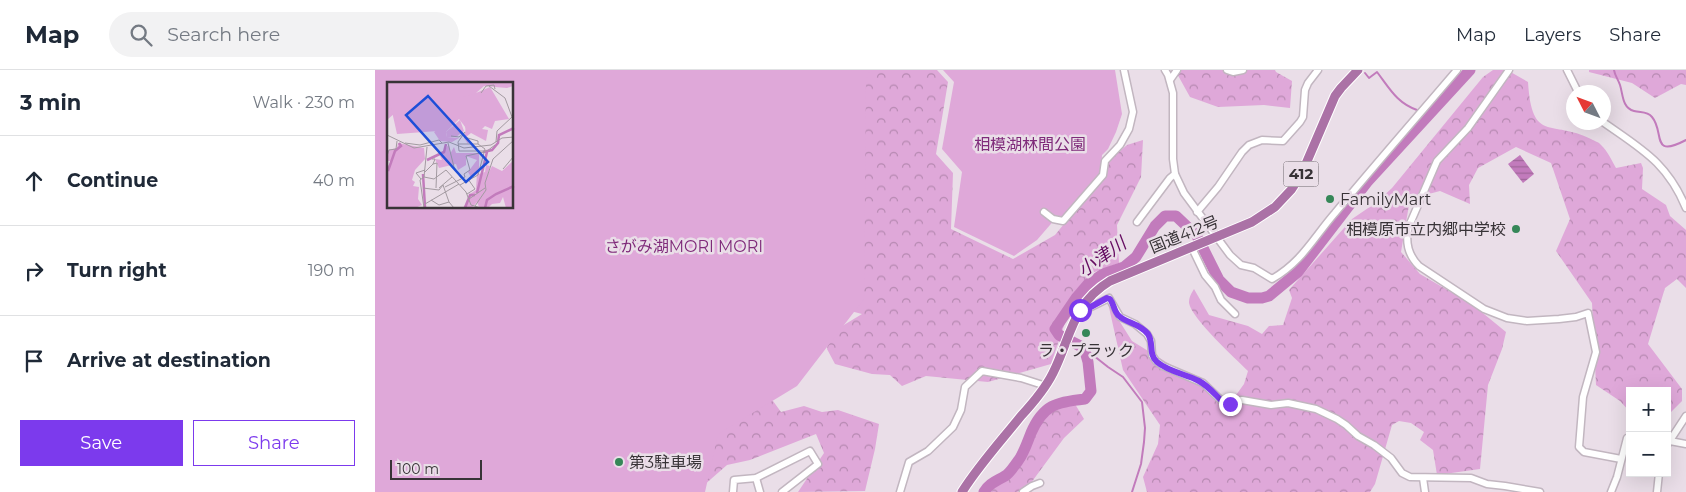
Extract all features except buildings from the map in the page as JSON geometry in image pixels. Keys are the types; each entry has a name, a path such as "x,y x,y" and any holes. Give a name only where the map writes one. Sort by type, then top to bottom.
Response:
{"highway":[{"name":"国道412号","path":"962,492 986,457 1046,386 1057,366 1080,310 1091,296 1110,281 1216,238 1265,215 1291,190 1302,173 1335,96 1358,70"}],"street":[{"path":"1044,212 1053,219 1063,221 1103,176 1105,161 1121,145 1129,129 1133,112 1124,70"},
{"path":"1165,70 1173,93 1173,159 1175,174 1184,193 1230,255 1241,264 1254,268 1272,279 1306,251 1332,215 1457,70"},
{"path":"1170,80 1177,70"},
{"path":"1227,70 1233,72 1243,70"},
{"path":"1197,212 1242,152 1249,146 1262,140 1283,141 1301,122 1305,90 1318,70"},
{"path":"1509,70 1468,128 1437,161 1409,226 1407,236 1408,248 1411,257 1419,266 1479,306 1499,316 1527,321 1568,318 1588,313 1596,352 1583,397 1579,447 1584,452 1621,459"},
{"path":"1567,70 1574,85"},
{"path":"1611,127 1640,147 1659,163 1671,178 1686,208"},
{"path":"1137,222 1175,174"},
{"path":"1194,247 1205,275 1215,287 1221,300 1235,314"},
{"path":"1080,310 1087,309 1109,298 1120,317 1135,324 1147,334 1151,341 1152,355 1156,361 1203,383 1225,404 1243,400 1271,405 1289,403 1316,410 1337,419 1358,436 1374,445 1391,458 1407,476 1471,478 1487,484 1540,492"},
{"path":"900,492 909,462 928,450 953,427 961,410 965,387 982,371 1021,378 1046,386"},
{"path":"1671,438 1686,416"},
{"path":"1611,492 1626,442"},
{"path":"1671,443 1686,444"},
{"path":"733,492 734,480 756,478 810,451 818,464 782,492"},
{"path":"1657,492 1659,477"},
{"path":"756,478 760,492"},
{"path":"1423,478 1425,492"},
{"path":"1023,492 1040,483"}],"green space":[{"name":"さがみ湖MORI MORI","path":"375,70 870,70 866,80 864,299 797,386 718,434 705,492 375,492"},
{"path":"855,70 937,70 948,82 936,154 953,173 951,229 1013,259 1055,235 1103,176 1106,163 1127,145 1143,140 1141,177 1117,225 1119,263 1092,273 1076,290 1051,364 988,382 926,376 902,386 890,375 872,374 835,364 827,349 829,334 862,314 839,308"},
{"name":"相模湖林間公園","path":"943,70 1115,70 1122,114 1108,149 1102,155 1101,175 1065,216 1056,218 1037,240 1014,256 954,227 962,172 942,149 954,82"},
{"path":"1175,70 1275,70 1292,81 1290,108 1264,105 1218,107 1190,97"},
{"path":"1493,70 1507,70 1528,82 1530,101 1539,122 1546,126 1577,133 1598,142 1616,168 1641,163 1643,168 1642,189 1666,205 1670,216 1686,230 1686,288 1677,279 1665,288 1648,344 1682,389 1682,401 1671,412 1671,387 1626,387 1626,408 1620,401 1596,385 1592,303 1556,251 1570,219 1551,163 1516,147 1478,168 1469,185 1470,204 1440,191 1410,199 1401,252 1420,274 1473,305 1506,332 1502,349 1488,385 1480,469 1437,475 1433,450 1420,440 1424,432 1411,423 1399,421 1392,425 1375,484 1370,492 1147,492 1143,477 1158,444 1160,425 1123,370 1108,303 1132,341 1231,402 1244,384 1248,371 1197,318 1189,303 1194,289 1209,315 1248,326 1262,334 1269,326 1283,325 1292,298 1289,290 1352,219 1377,202 1392,188 1483,77"},
{"path":"1589,70 1686,70 1686,85 1681,84 1655,98 1632,83 1589,72"},
{"path":"773,401 781,412 804,406 822,412 838,410 879,424 865,491 798,492 824,453 816,434 750,460 727,465 703,486 658,414"},
{"path":"1075,404 1084,419 1064,438 1028,487 1017,492 991,492 1020,464 1046,414 1055,407"}],"shaded area":[{"path":"1520,155 1534,174 1523,183 1508,164"}],"waterway":[{"name":"小津川","path":"984,492 991,484 1007,475 1012,469 1022,455 1040,416 1058,404 1085,399 1091,391 1088,362 1084,348 1059,335 1055,329 1088,284 1103,274 1124,267 1136,257 1155,226 1165,216 1176,216 1197,236 1219,280 1231,292 1248,298 1269,296 1298,272 1368,181 1470,70"},
{"path":"1614,70 1625,104 1630,109 1646,113 1652,117 1656,123 1660,141 1663,145 1667,147 1686,140"},
{"path":"1365,73 1369,78 1377,72 1390,90 1404,104 1417,110"},
{"path":"1084,348 1123,377 1142,402 1145,428 1144,442 1141,464 1132,492"}],"place":[{"name":"FamilyMart","path":"1330,199"},
{"name":"相模原市立内郷中学校","path":"1516,229"},
{"name":"ラ・プラック","path":"1086,333"},
{"name":"第3駐車場","path":"619,462"}],"route":[{"path":"1080,310 1087,309 1109,298 1120,317 1144,330 1150,338 1152,355 1156,361 1163,366 1200,381 1211,389 1222,402 1230,404"}]}
